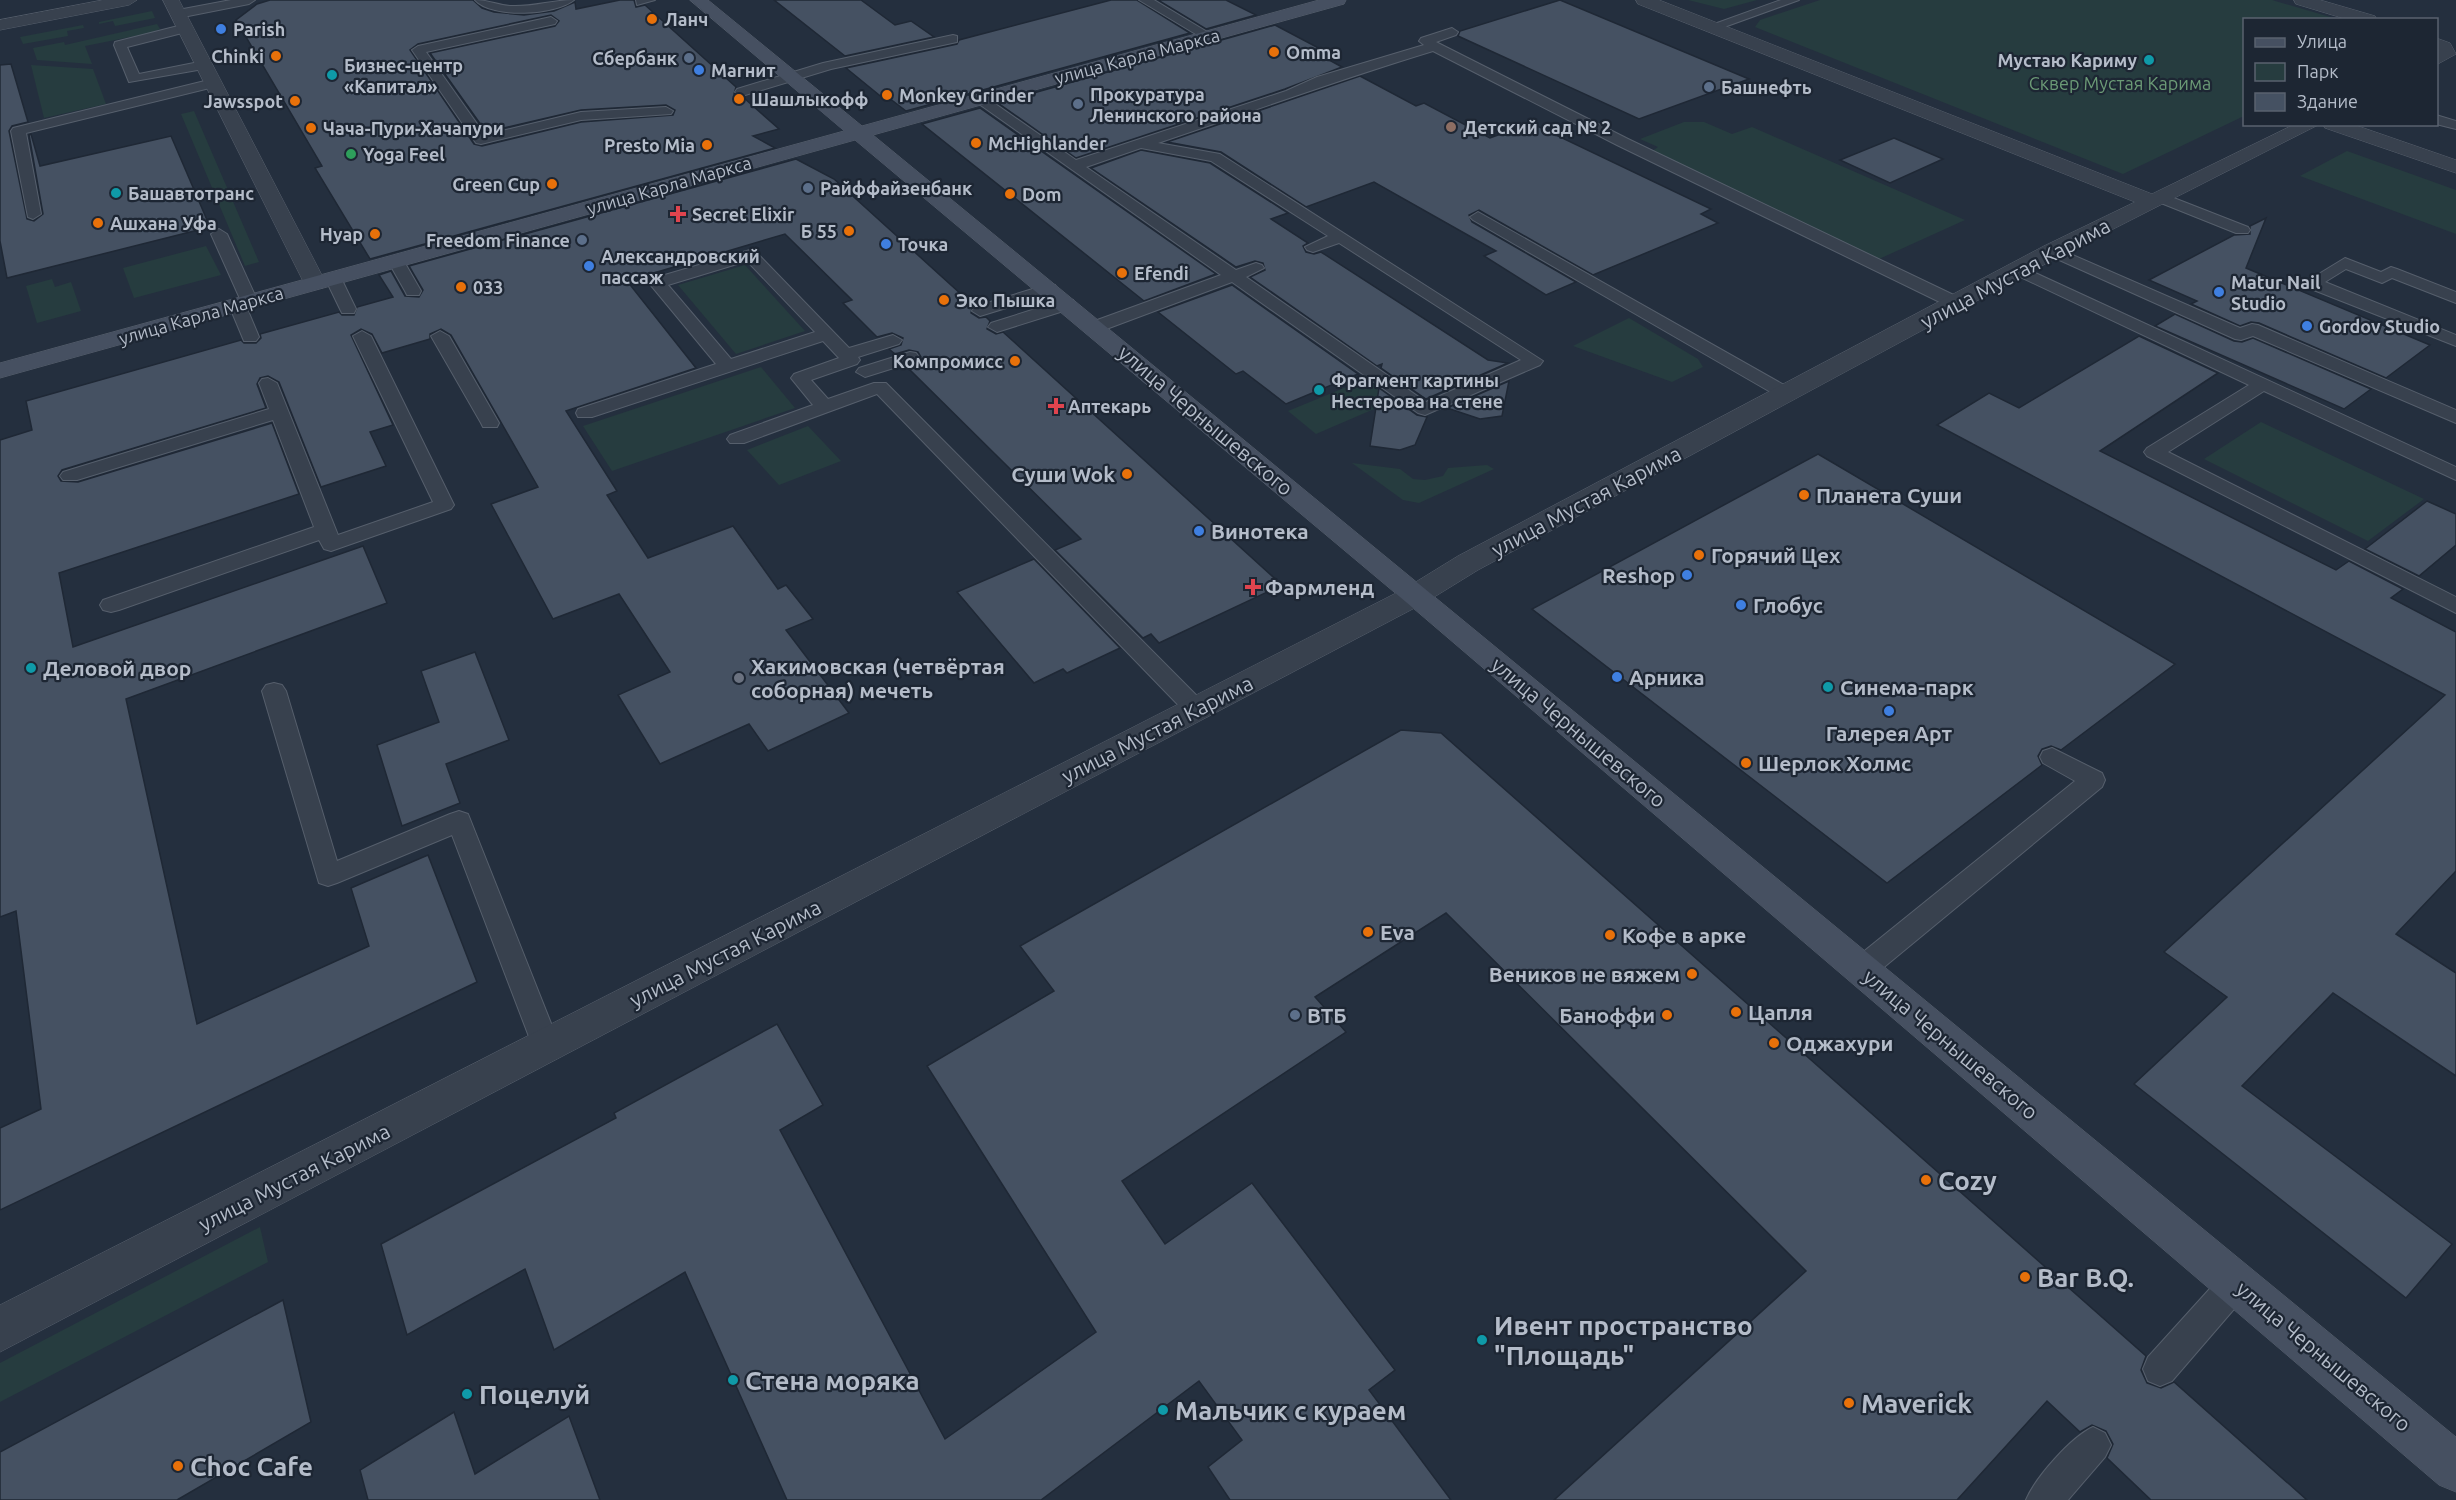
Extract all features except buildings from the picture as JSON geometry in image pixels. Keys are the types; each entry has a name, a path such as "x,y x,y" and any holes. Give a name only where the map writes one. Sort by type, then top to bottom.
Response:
{"street":[{"path":"0,25 129,0"},
{"name":"улица Чернышевского","path":"699,0 1416,595 2456,1468"},
{"name":"улица Карла Маркса","path":"0,371 1338,0"},
{"path":"1644,0 2157,200"},
{"path":"2302,0 2362,18"},
{"path":"178,14 324,281"},
{"path":"2438,38 2456,42"},
{"path":"2438,44 2444,46 2447,54 2438,59"},
{"name":"улица Мустая Карима","path":"0,1329 1416,595 1468,563 2052,251 2307,126"},
{"path":"2338,126 2456,167"}],"lane":[{"path":"209,74 135,79 120,45 178,14 249,0"},
{"path":"481,0 498,9 514,10 568,0"},
{"path":"1145,0 1208,36"},
{"path":"1712,27 1793,0"},
{"path":"551,21 417,51 481,140 581,116 666,111"},
{"path":"1452,32 1425,41 1551,105 1619,143 1956,303"},
{"path":"742,92 828,66 953,39"},
{"path":"1076,165 1291,94 1322,80 1434,46"},
{"path":"33,214 18,131 209,74"},
{"path":"979,99 1425,409 1534,361 1215,157 1141,144"},
{"path":"2438,120 2456,125"},
{"path":"2157,200 2242,230"},
{"path":"1478,217 1787,394"},
{"path":"219,234 243,303 250,338"},
{"path":"1313,247 1340,237"},
{"path":"2052,251 2241,335 2252,328 2456,417"},
{"path":"728,367 657,283 750,255 851,360 800,378 825,407"},
{"path":"396,261 413,291"},
{"path":"2456,298 2391,272 2382,278 2345,263 2329,265 2312,283 2456,342"},
{"path":"1095,327 1256,268"},
{"path":"2018,270 2456,474"},
{"path":"324,281 348,309"},
{"path":"980,311 1058,296"},
{"path":"998,327 1058,296"},
{"path":"585,413 826,333"},
{"path":"268,383 332,544 444,505 362,336"},
{"path":"440,336 490,423"},
{"path":"846,355 893,340"},
{"path":"865,372 909,357"},
{"path":"2263,384 2154,452 2453,599"},
{"path":"737,439 880,387 1196,709"},
{"path":"70,476 280,412"},
{"path":"111,605 326,530"},
{"path":"274,691 328,876 459,821 546,1046"},
{"path":"1862,969 2093,780 2052,757"},
{"path":"2160,1369 2236,1283"},
{"path":"2044,1500 2093,1444"}],"green space":[{"path":"1688,0 1757,0 1724,9"},
{"name":"Сквер Мустая Карима","path":"1820,0 2272,0 2334,18 2243,18 2243,116 2123,174 1755,27 1760,20"},
{"path":"152,11 155,18 115,26 113,21 99,24 99,22"},
{"path":"157,24 160,29 150,33 85,46 92,64 37,60 33,48 64,42 65,45"},
{"path":"83,25 84,28 67,31 68,36 23,44 20,37"},
{"path":"31,65 93,69 106,104 44,118"},
{"path":"194,111 259,262 245,266 181,114"},
{"path":"1684,122 1704,122 1732,134 1752,127 1965,220 1879,259 1651,152 1658,147 1640,139"},
{"path":"2347,151 2456,190 2456,234 2300,176"},
{"path":"206,246 221,275 134,298 123,268"},
{"path":"745,265 805,331 736,354 678,285"},
{"path":"52,279 55,287 71,282 81,311 37,323 26,286"},
{"path":"1629,318 1698,359 1703,367 1672,382 1573,346"},
{"path":"761,367 795,408 612,471 583,426"},
{"path":"1366,379 1395,400 1316,434 1288,411"},
{"path":"2261,422 2424,499 2368,541 2204,459"},
{"path":"808,426 841,461 779,485 747,450"},
{"path":"1352,463 1400,469 1413,479 1425,480 1443,476 1448,468 1487,465 1494,469 1419,503 1403,500"},
{"path":"260,1227 268,1262 0,1402 0,1363"}],"place":[{"name":"Ланч","path":"652,19"},
{"name":"Parish","path":"221,29"},
{"name":"Omma","path":"1274,52"},
{"name":"Chinki","path":"276,56"},
{"name":"Сбербанк","path":"689,58"},
{"name":"Мустаю Кариму","path":"2149,60"},
{"name":"Магнит","path":"699,70"},
{"name":"Бизнес-центр «Капитал»","path":"332,75"},
{"name":"Башнефть","path":"1709,87"},
{"name":"Monkey Grinder","path":"887,95"},
{"name":"Шашлыкофф","path":"739,99"},
{"name":"Jawsspot","path":"295,101"},
{"name":"Прокуратура Ленинского района","path":"1078,104"},
{"name":"Детский сад № 2","path":"1451,127"},
{"name":"Чача-Пури-Хачапури","path":"311,128"},
{"name":"McHighlander","path":"976,143"},
{"name":"Presto Mia","path":"707,145"},
{"name":"Yoga Feel","path":"351,154"},
{"name":"Green Cup","path":"552,184"},
{"name":"Райффайзенбанк","path":"808,188"},
{"name":"Башавтотранс","path":"116,193"},
{"name":"Dom","path":"1010,194"},
{"name":"Secret Elixir","path":"678,214"},
{"name":"Ашхана Уфа","path":"98,223"},
{"name":"Б 55","path":"849,231"},
{"name":"Нуар","path":"375,234"},
{"name":"Freedom Finance","path":"582,240"},
{"name":"Точка","path":"886,244"},
{"name":"Александровский пассаж","path":"589,266"},
{"name":"Efendi","path":"1122,273"},
{"name":"033","path":"461,287"},
{"name":"Matur Nail Studio","path":"2219,292"},
{"name":"Эко Пышка","path":"944,300"},
{"name":"Gordov Studio","path":"2307,326"},
{"name":"Компромисс","path":"1015,361"},
{"name":"Фрагмент картины Нестерова на стене","path":"1319,390"},
{"name":"Аптекарь","path":"1056,406"},
{"name":"Суши Wok","path":"1127,474"},
{"name":"Планета Суши","path":"1804,495"},
{"name":"Винотека","path":"1199,531"},
{"name":"Горячий Цех","path":"1699,555"},
{"name":"Reshop","path":"1687,575"},
{"name":"Фармленд","path":"1253,587"},
{"name":"Глобус","path":"1741,605"},
{"name":"Деловой двор","path":"31,668"},
{"name":"Арника","path":"1617,677"},
{"name":"Хакимовская (четвёртая соборная) мечеть","path":"739,678"},
{"name":"Синема-парк","path":"1828,687"},
{"name":"Галерея Арт","path":"1889,711"},
{"name":"Шерлок Холмс","path":"1746,763"},
{"name":"Eva","path":"1368,932"},
{"name":"Кофе в арке","path":"1610,935"},
{"name":"Веников не вяжем","path":"1692,974"},
{"name":"Цапля","path":"1736,1012"},
{"name":"ВТБ","path":"1295,1015"},
{"name":"Баноффи","path":"1667,1015"},
{"name":"Оджахури","path":"1774,1043"},
{"name":"Cozy","path":"1926,1180"},
{"name":"Bar B.Q.","path":"2025,1277"},
{"name":"Ивент пространство \"Площадь\"","path":"1482,1340"},
{"name":"Стена моряка","path":"733,1380"},
{"name":"Поцелуй","path":"467,1394"},
{"name":"Maverick","path":"1849,1403"},
{"name":"Мальчик с кураем","path":"1163,1410"},
{"name":"Choc Cafe","path":"178,1466"}]}
